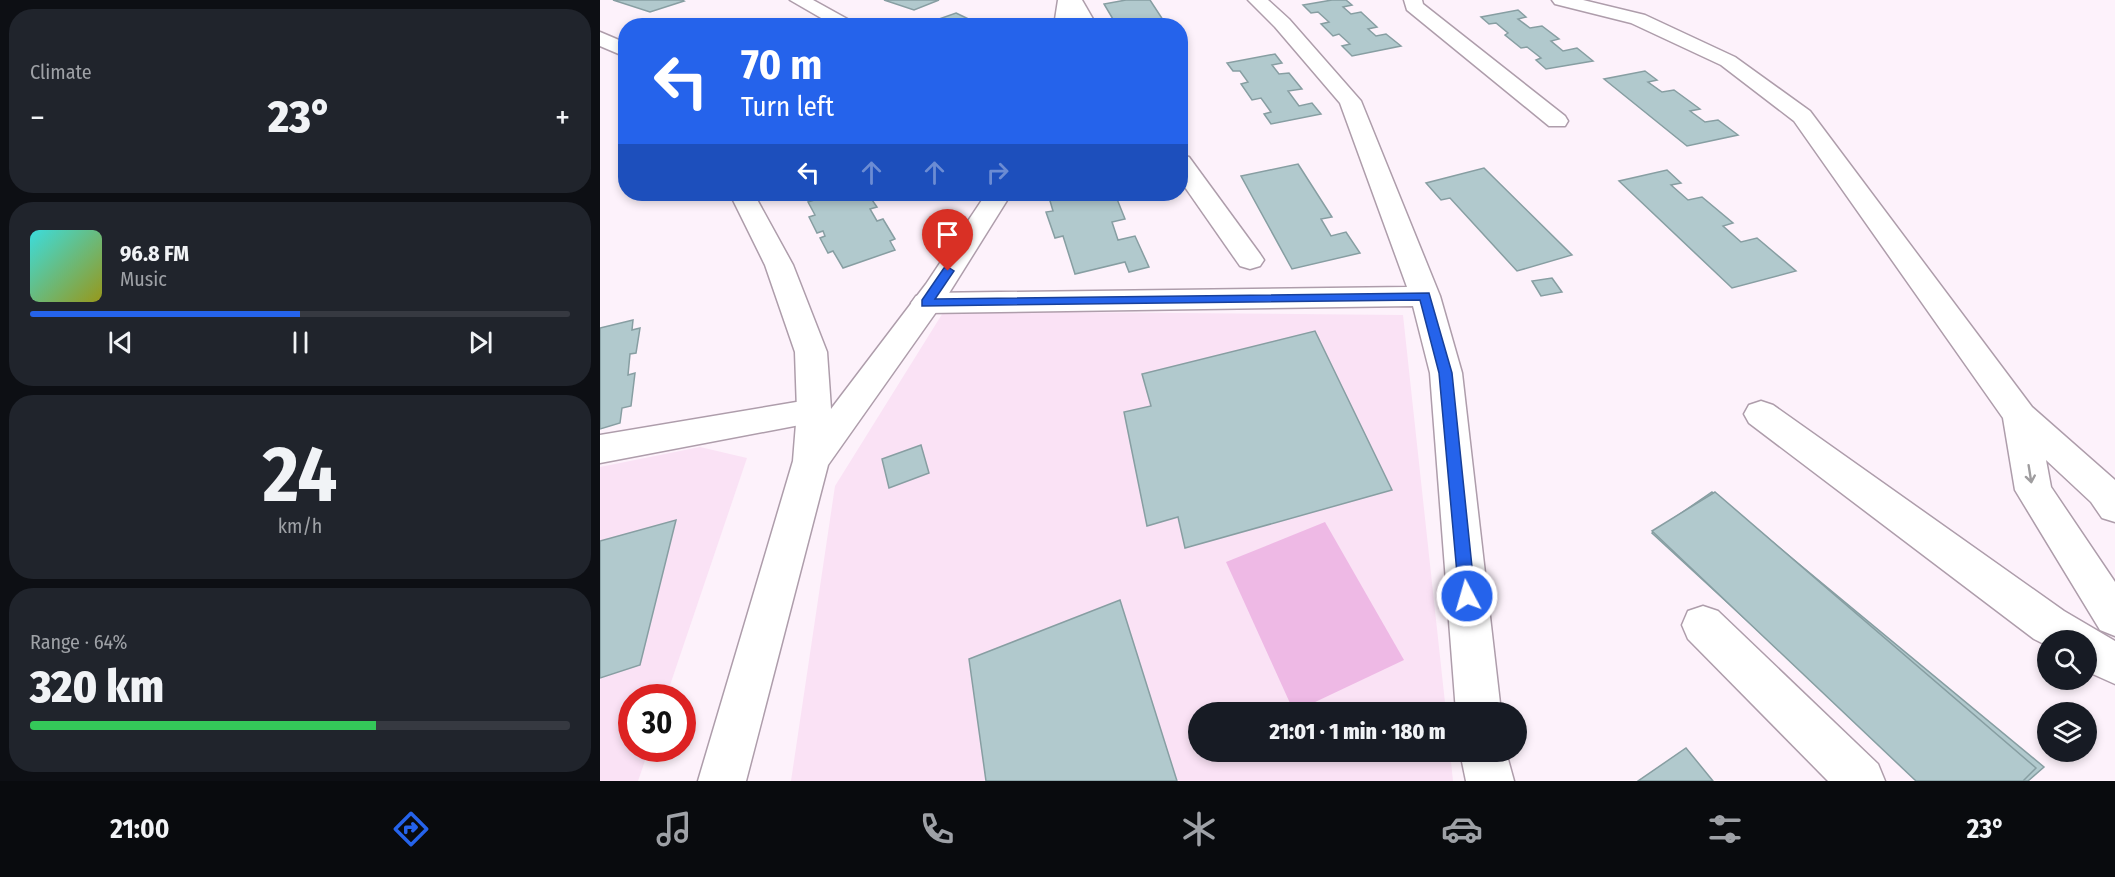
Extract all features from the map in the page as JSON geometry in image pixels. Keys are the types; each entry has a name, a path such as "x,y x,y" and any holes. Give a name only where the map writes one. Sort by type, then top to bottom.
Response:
{"street":[{"path":"799,0 835,18"},
{"path":"1065,18 1067,0"},
{"path":"1073,0 1083,18"},
{"path":"1257,0 1282,22 1350,101 1425,296 1446,373 1478,702"},
{"path":"1413,0 1414,6 1557,121"},
{"path":"1561,0 1638,19 1728,61 1802,116 2020,416 2104,492 2115,507"},
{"path":"600,38 618,47"},
{"path":"1188,173 1250,260"},
{"path":"722,781 811,462 814,411 811,352 779,265 746,201"},
{"path":"811,462 926,303 993,201"},
{"path":"926,303 1425,296"},
{"path":"600,449 814,411"},
{"path":"1761,414 2058,630"},
{"path":"2020,416 2033,490 2115,617"},
{"path":"1703,625 1861,781"},
{"path":"2097,653 2115,664"},
{"path":"1485,762 1490,781"}],"shaded area":[{"path":"944,311 1403,315 1445,702 1188,702 1188,762 1451,762 1453,781 791,781 835,486"},
{"path":"700,447 747,458 670,684 618,684 618,762 645,762 638,781 600,781 600,467"},
{"path":"1325,522 1404,660 1315,702 1289,702 1226,562"}],"building":[{"path":"613,0 682,0 684,1 650,12"},
{"path":"884,0 939,0 914,10"},
{"path":"1126,0 1150,0 1162,18 1112,18 1104,4"},
{"path":"1346,0 1352,5 1343,7 1351,14 1361,12 1377,27 1368,29 1376,36 1386,34 1401,46 1352,56 1342,46 1350,44 1339,34 1333,36 1321,24 1329,22 1318,12 1311,13 1303,5"},
{"path":"1518,10 1526,17 1518,19 1530,28 1542,26 1559,39 1551,41 1563,51 1577,48 1593,61 1546,69 1536,60 1541,58 1527,47 1521,48 1505,35 1508,33 1496,23 1489,24 1481,17"},
{"path":"956,13 966,18 942,18"},
{"path":"1275,54 1282,63 1272,65 1279,74 1289,73 1302,89 1288,91 1299,106 1312,103 1321,114 1271,124 1264,114 1271,112 1261,98 1252,100 1241,84 1248,82 1240,71 1233,71 1227,63"},
{"path":"1645,71 1657,80 1648,82 1662,92 1674,90 1700,109 1690,111 1705,122 1718,120 1738,135 1687,146 1604,79"},
{"path":"1298,164 1332,217 1321,219 1331,236 1346,232 1360,253 1292,269 1241,176"},
{"path":"1484,168 1572,255 1517,271 1450,198 1441,200 1426,183"},
{"path":"1667,170 1681,183 1671,185 1688,200 1702,197 1733,223 1723,226 1741,242 1757,238 1796,271 1732,288 1619,181"},
{"path":"873,201 877,207 870,209 877,221 883,219 895,239 890,241 895,250 843,268 833,251 828,253 820,238 825,236 823,231 817,233 809,217 815,215 808,202"},
{"path":"1050,201 1118,201 1125,219 1112,222 1118,240 1135,236 1149,267 1129,272 1125,262 1075,274 1063,236 1055,238 1046,212 1053,211"},
{"path":"1552,278 1562,292 1541,296 1532,281"},
{"path":"633,320 632,330 640,328 636,353 630,354 628,375 635,373 631,406 622,408 620,423 600,429 600,328"},
{"path":"1315,331 1392,490 1185,548 1178,517 1147,526 1124,412 1151,406 1142,374"},
{"path":"921,445 929,473 889,488 882,459"},
{"path":"1712,492 2044,767 2028,781 1921,781 1652,533"},
{"path":"1715,492 2036,768 2023,781 1916,781 1652,531"},
{"path":"676,520 640,665 600,678 600,541"},
{"path":"1120,600 1177,781 986,781 969,659"},
{"path":"1686,748 1713,781 1638,781"}],"route":[{"path":"948,271 926,303 1425,296 1446,373 1467,596"}]}
